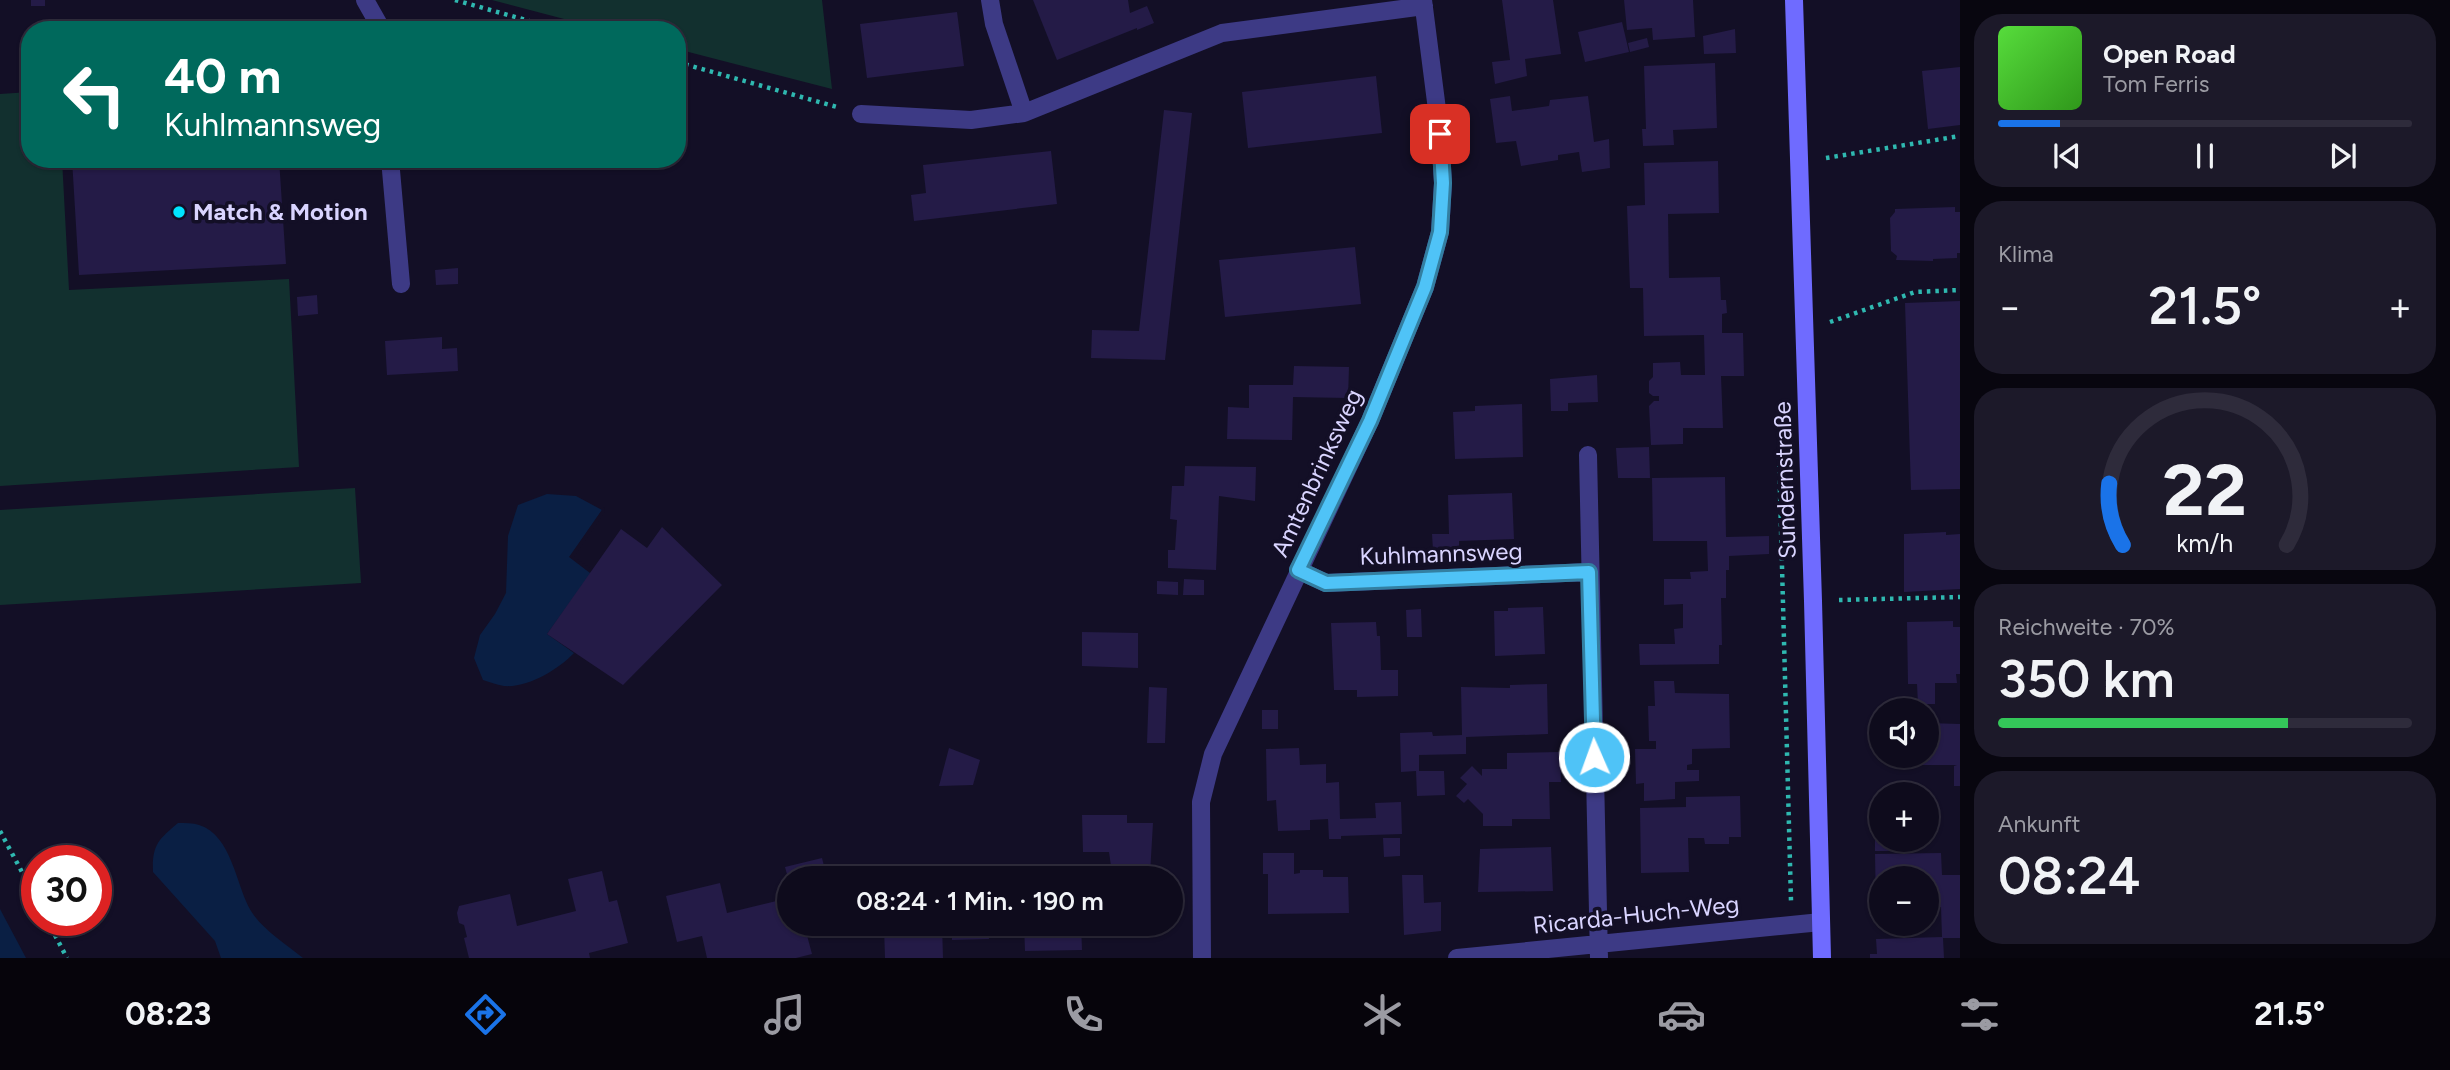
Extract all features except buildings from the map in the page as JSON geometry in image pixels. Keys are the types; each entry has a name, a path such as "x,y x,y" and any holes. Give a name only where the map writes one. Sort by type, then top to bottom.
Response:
{"street":[{"path":"365,0 377,21"},
{"path":"990,0 994,24 1024,113"},
{"name":"Sundernstraße","path":"1794,0 1822,958"},
{"path":"861,114 971,120 1024,113 1222,33 1424,3"},
{"name":"Amtenbrinksweg","path":"1202,958 1201,802 1213,754 1370,421 1425,287 1440,232 1443,183 1440,134 1424,3"},
{"path":"391,168 401,284"},
{"path":"1588,455 1599,950"},
{"name":"Kuhlmannsweg","path":"1298,570 1326,583 1589,572"},
{"name":"Ricarda-Huch-Weg","path":"1457,958 1599,950 1821,922"}],"path":[{"path":"455,0 529,21"},
{"path":"686,65 861,114"},
{"path":"1826,158 1960,136"},
{"path":"1804,322 1830,322 1915,292 1960,290"},
{"path":"1813,601 1960,597"},
{"path":"1785,738 1791,924"},
{"path":"0,831 21,870"},
{"path":"55,936 67,958"}],"green space":[{"path":"492,0 822,0 832,89 686,51 686,21 572,21"},
{"path":"21,93 21,168 62,168 69,290 289,279 299,467 0,486 0,94"},
{"path":"355,488 361,583 0,605 0,510"}],"water":[{"path":"547,494 576,496 602,510 570,557 591,573 547,634 574,653 552,671 533,681 502,686 483,680 474,658 480,635 506,593 508,536 518,505"},
{"path":"178,823 199,825 219,839 232,862 251,911 268,930 303,958 221,958 215,941 153,872 155,849"},
{"path":"0,909 26,958 0,958"}],"pier":[{"path":"604,507 605,512 574,557 593,570 590,573 569,557"}],"place":[{"name":"Match & Motion","path":"179,212"}],"route":[{"path":"1440,134 1443,183 1440,232 1425,287 1370,421 1298,570 1326,583 1589,572 1594,757"}]}
